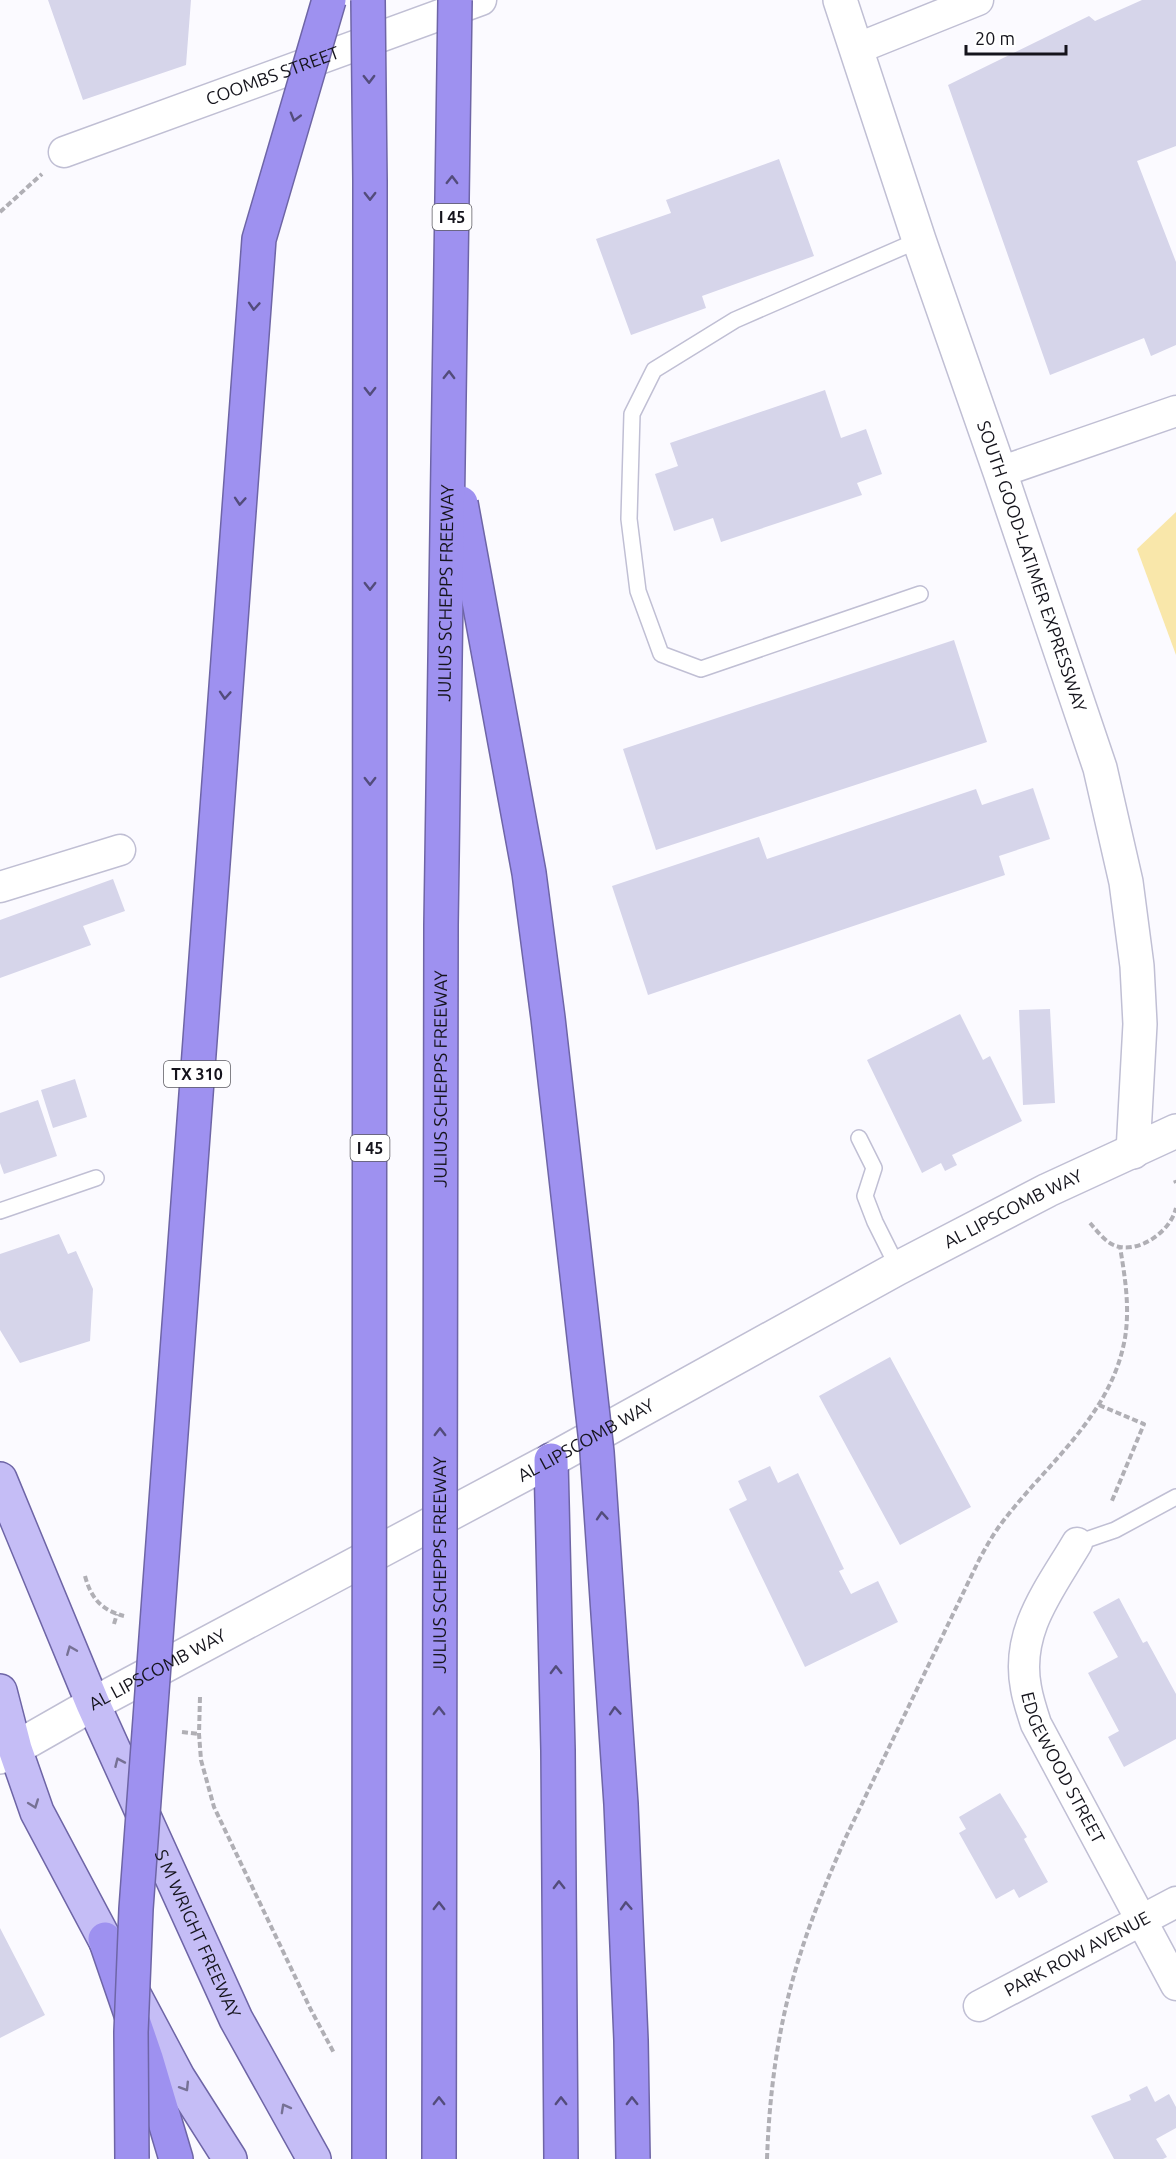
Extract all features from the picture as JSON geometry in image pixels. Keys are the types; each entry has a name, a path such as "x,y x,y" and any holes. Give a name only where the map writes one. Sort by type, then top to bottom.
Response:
{"highway":[{"name":"TX 310","path":"132,2159 131,2032 136,1909 259,239 329,0"},
{"name":"I 45","path":"368,0 370,181 369,2159"},
{"name":"JULIUS SCHEPPS FREEWAY","path":"439,2159 441,925 455,0"},
{"path":"448,434 529,873 584,1330 597,1452 621,1804 631,2040 633,2159"},
{"path":"551,1460 558,1750 561,2159"},
{"path":"105,1939 146,2058 176,2159"}],"main road":[{"name":"SOUTH GOOD-LATIMER EXPRESSWAY","path":"840,0 919,240 1100,768 1126,882 1137,966 1140,1024 1133,1152"},
{"name":"AL LIPSCOMB WAY","path":"8,1753 93,1704 551,1460 898,1268 1048,1190 1176,1131"},
{"name":"S M WRIGHT FREEWAY","path":"0,1479 93,1704 236,2019 314,2159"},
{"path":"0,1691 8,1753 178,2077 230,2159"}],"street":[{"name":"COOMBS STREET","path":"64,152 481,0"},
{"path":"856,49 978,0"},
{"path":"1000,472 1176,411"},
{"path":"0,887 120,850"},
{"name":"EDGEWOOD STREET","path":"1077,1543 1033,1619 1027,1634 1024,1649 1025,1687 1036,1724 1176,1985"},
{"name":"PARK ROW AVENUE","path":"979,2006 1176,1902"}],"lane":[{"path":"919,240 735,320 654,370 632,414 628,519 638,591 661,654 701,669 920,594"},
{"path":"859,1138 874,1168 866,1196 875,1222 898,1268"},
{"path":"0,1211 96,1178"},
{"path":"1077,1543 1115,1530 1176,1497"}],"path":[{"path":"0,212 64,152"},
{"path":"1090,1222 1103,1237 1120,1247 1134,1246 1149,1241 1165,1229 1176,1208"},
{"path":"767,2159 777,2056 791,1986 829,1875 979,1560 997,1530 1083,1430 1100,1405 1120,1363 1126,1336 1128,1310 1120,1247"},
{"path":"1077,1543 1104,1520 1144,1424 1100,1405"},
{"path":"85,1576 89,1593 102,1606 128,1617"},
{"path":"114,1624 117,1614"},
{"path":"200,1697 201,1760 213,1808 311,2010 339,2061"},
{"path":"182,1732 199,1734"}],"shaded area":[{"path":"1176,512 1176,655 1137,549"}],"building":[{"path":"48,0 191,0 186,65 83,100"},
{"path":"1142,0 1176,0 1176,146 1137,161 1176,262 1176,345 1151,356 1144,338 1050,375 948,85 1089,16 1095,21"},
{"path":"779,159 814,256 702,296 706,308 631,335 596,239 671,213 666,200"},
{"path":"825,390 841,438 866,429 882,474 857,483 862,495 721,542 713,518 674,531 655,474 678,466 670,443"},
{"path":"954,640 987,742 656,850 623,749"},
{"path":"1033,788 1050,839 999,856 1005,875 648,995 612,886 759,837 767,859 976,789 982,805"},
{"path":"113,879 125,911 83,926 91,945 0,978 0,920"},
{"path":"1050,1009 1055,1103 1023,1105 1019,1010"},
{"path":"960,1014 983,1060 990,1056 1022,1121 952,1155 957,1165 945,1171 941,1163 922,1173 867,1060"},
{"path":"75,1079 87,1117 53,1128 41,1090"},
{"path":"38,1100 57,1156 4,1174 0,1163 0,1113"},
{"path":"59,1234 68,1254 76,1251 93,1289 90,1341 20,1363 0,1330 0,1254"},
{"path":"890,1357 971,1507 900,1545 819,1396"},
{"path":"770,1466 778,1483 798,1473 844,1569 839,1571 851,1594 878,1581 898,1622 805,1667 729,1509 747,1500 738,1481"},
{"path":"1119,1598 1143,1643 1147,1641 1176,1694 1176,1739 1124,1767 1108,1737 1119,1731 1088,1673 1118,1657 1093,1612"},
{"path":"1000,1793 1027,1837 1024,1839 1048,1882 1019,1898 1014,1889 996,1899 959,1833 966,1829 959,1817"},
{"path":"0,1928 45,2015 0,2038"},
{"path":"1147,2086 1155,2102 1169,2094 1176,2107 1176,2128 1156,2139 1167,2157 1163,2159 1114,2159 1091,2116 1131,2100 1129,2095"}]}
